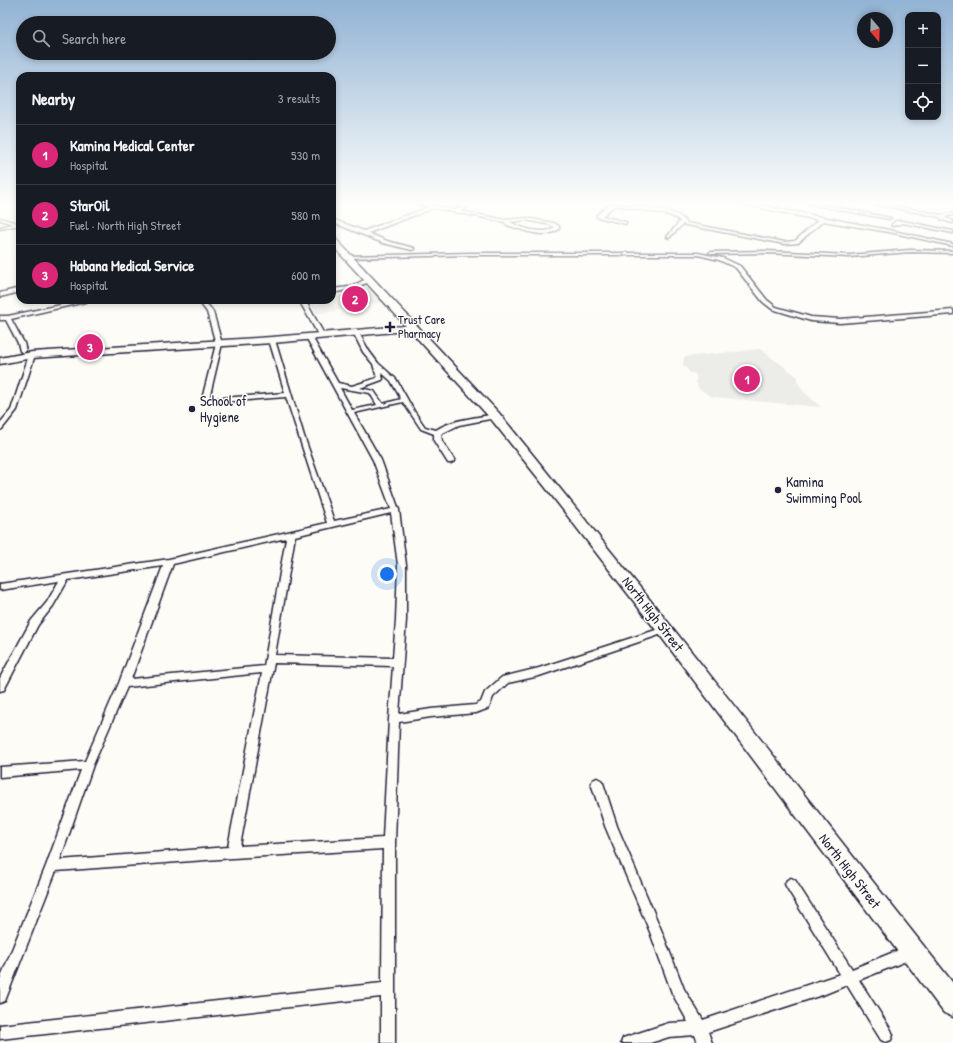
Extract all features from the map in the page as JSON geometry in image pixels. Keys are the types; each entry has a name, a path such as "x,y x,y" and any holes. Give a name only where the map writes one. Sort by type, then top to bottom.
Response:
{"highway":[{"name":"North High Street","path":"343,253 495,416 665,630 953,1004"}],"main road":[{"path":"0,361 32,355 219,344 357,334 414,328"}],"street":[{"path":"347,257 470,254 744,253"},
{"path":"781,253 849,256 884,253"},
{"path":"698,254 721,259 738,267 765,301 774,308 811,319 840,321 953,312"},
{"path":"336,290 354,287 369,280"},
{"path":"0,295 16,291"},
{"path":"0,318 8,318 73,304"},
{"path":"204,304 210,312 219,344 205,400 289,395"},
{"path":"304,304 322,336"},
{"path":"8,318 23,350"},
{"path":"357,334 366,352 376,364 394,380 411,411 423,428 437,433 460,424 495,416"},
{"path":"309,337 337,385 376,460 395,510 402,565 401,620 397,662 389,843 388,1043"},
{"path":"272,340 330,524"},
{"path":"0,428 14,410 32,355"},
{"path":"352,388 380,379 376,364"},
{"path":"337,385 372,392 381,406"},
{"path":"350,412 405,400"},
{"path":"437,433 436,436 451,461"},
{"path":"0,587 168,562 395,510"},
{"path":"233,852 269,664 291,534"},
{"path":"0,996 52,866 88,765 124,683 168,562"},
{"path":"0,687 34,623 50,604 65,578"},
{"path":"394,719 431,713 476,709 485,705 489,695 505,680 539,672 665,630"},
{"path":"124,683 269,664 397,662"},
{"path":"0,772 88,765"},
{"path":"597,783 612,826 656,932 679,993 700,1028 705,1043"},
{"path":"52,866 233,852 389,843"},
{"path":"791,884 886,1035"},
{"path":"628,1043 669,1030 700,1028 825,987 849,976 912,952"},
{"path":"0,1032 389,990"}],"shaded area":[{"path":"368,286 383,302 316,314 311,304 336,304 336,296 357,293"},
{"path":"760,349 798,377 797,381 804,392 821,407 712,397 699,389 696,382 696,374 690,373 683,364 684,357"}],"place":[{"name":"StarOil","path":"355,299"},
{"name":"Trust Care Pharmacy","path":"390,327"},
{"name":"Habana Medical Service","path":"90,347"},
{"name":"Kamina Medical Center","path":"747,379"},
{"name":"School of Hygiene","path":"192,409"},
{"name":"Kamina Swimming Pool","path":"778,490"}]}
